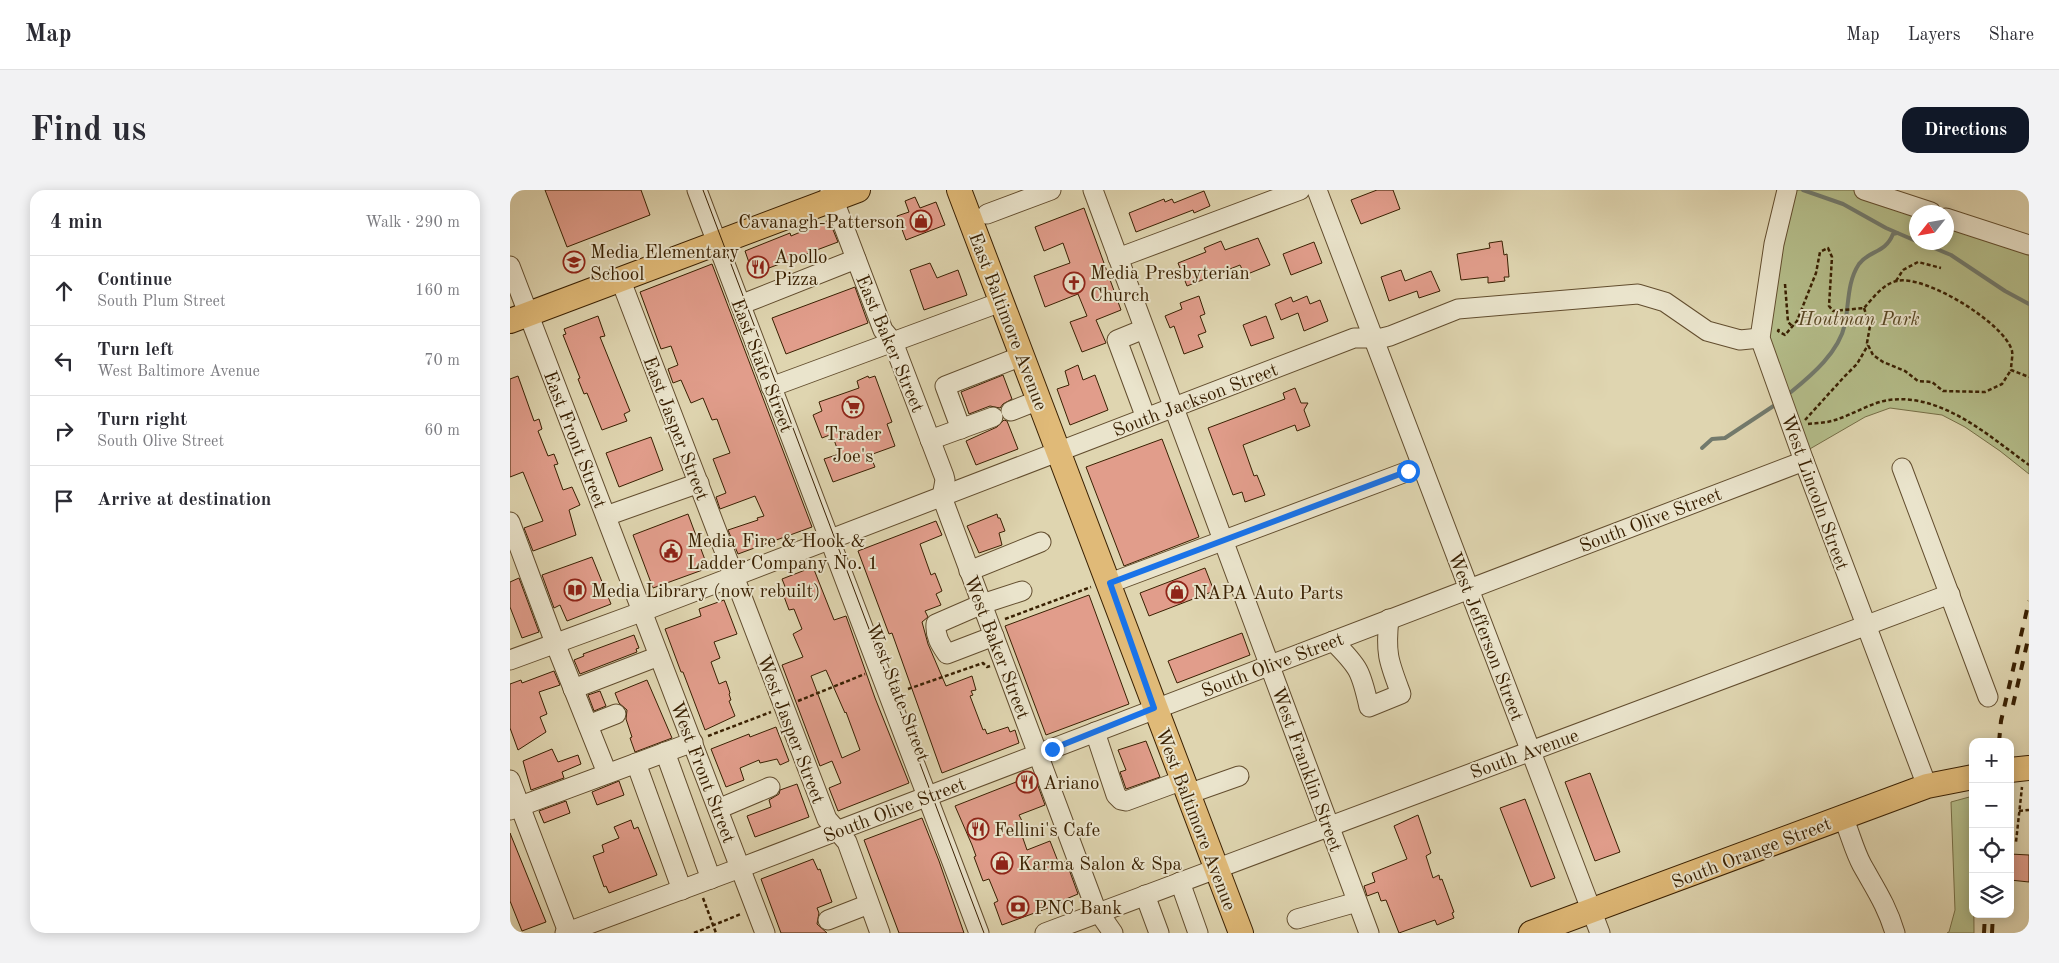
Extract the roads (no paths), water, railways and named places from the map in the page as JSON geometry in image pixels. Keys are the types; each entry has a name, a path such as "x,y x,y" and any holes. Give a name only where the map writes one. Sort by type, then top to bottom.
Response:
{"main road":[{"path":"519,318 722,241 832,195 858,190"},
{"name":"East Baltimore Avenue","path":"959,190 1058,452"},
{"name":"West Baltimore Avenue","path":"1058,452 1102,584 1186,787 1241,933"},
{"name":"South Orange Street","path":"1531,933 1927,786 1969,778"}],"street":[{"name":"East State Street","path":"697,190 750,300 776,385"},
{"name":"East State Street","path":"708,190 722,241 834,538"},
{"path":"987,214 1050,190"},
{"name":"West Franklin Street","path":"1093,190 1369,933"},
{"path":"1118,258 1300,190"},
{"name":"West Jefferson Street","path":"1317,190 1600,933"},
{"name":"West Lincoln Street","path":"1787,190 1774,244 1768,333 1804,461 1927,786"},
{"path":"1864,190 1910,205"},
{"name":"East Baker Street","path":"832,195 883,330 894,342 946,480 942,497"},
{"path":"1954,221 2029,246"},
{"path":"750,300 856,259"},
{"name":"East Front Street","path":"510,266 519,318 606,516 641,612"},
{"name":"East Jasper Street","path":"621,280 734,576"},
{"name":"South Jackson Street","path":"510,660 641,612 1354,338 1374,339 1390,336 1458,309 1638,294 1664,302 1707,331 1740,340 1768,333"},
{"path":"776,385 1001,302"},
{"path":"1144,329 1116,340 1146,418"},
{"path":"961,429 946,386 1022,356"},
{"path":"1012,411 1039,400"},
{"path":"930,440 994,417"},
{"name":"South Olive Street","path":"567,932 682,890 711,887 740,868 836,830 1804,461"},
{"path":"1102,584 1422,466"},
{"path":"1902,468 1988,697"},
{"path":"606,516 699,483"},
{"name":"West Baker Street","path":"942,497 982,604 998,628 1038,754 1098,913 1109,925 1113,933"},
{"path":"510,522 516,555 555,643 608,774"},
{"name":"West State Street","path":"834,538 932,795 990,933"},
{"path":"969,571 1041,542"},
{"name":"West Jasper Street","path":"734,576 827,819 847,842 880,933"},
{"path":"998,628 947,654 938,638 936,624 982,604 1022,591"},
{"name":"South Avenue","path":"1045,933 1531,750 1867,627 1950,594"},
{"name":"West Front Street","path":"641,612 693,742 764,933"},
{"path":"1333,641 1355,663 1363,679 1369,707 1401,694 1388,660 1386,645 1389,619"},
{"path":"573,689 659,656"},
{"path":"588,725 616,714"},
{"path":"1095,732 1116,795 1121,800 1126,801 1238,776"},
{"path":"515,808 693,742"},
{"path":"665,752 711,887"},
{"path":"636,763 682,890"},
{"path":"510,780 515,808 567,932"},
{"path":"718,809 770,787"},
{"name":"West State Street","path":"932,795 979,933"},
{"path":"1843,817 1862,864 1890,916 1895,933"},
{"path":"1180,882 1198,933"},
{"path":"1145,895 1159,933"},
{"path":"1297,919 1358,902"},
{"path":"828,920 869,904"}],"waterway":[{"path":"1803,190 1843,204 1886,228 1909,238"},
{"path":"1791,392 1824,362 1837,344 1845,324 1852,278 1859,264 1867,256 1886,245 1893,234 1897,233"},
{"path":"1939,250 1951,255 2005,291 2029,304"},
{"path":"1702,448 1712,439 1725,438 1775,405"}],"tram line":[{"path":"703,190 984,933"}],"railway":[{"path":"1999,738 2001,721 2029,601"},
{"path":"2013,705 2029,635"},
{"path":"1984,933 1985,918"},
{"path":"1992,933 1993,918"}],"place":[{"name":"Cavanagh-Patterson","path":"921,221"},
{"name":"Media Elementary School","path":"574,262"},
{"name":"Apollo Pizza","path":"758,267"},
{"name":"Media Presbyterian Church","path":"1074,283"},
{"name":"Trader Joe's","path":"853,407"},
{"name":"Media Fire & Hook & Ladder Company No. 1","path":"671,551"},
{"name":"Media Library (now rebuilt)","path":"575,590"},
{"name":"NAPA Auto Parts","path":"1177,592"},
{"name":"Ariano","path":"1027,782"},
{"name":"Fellini's Cafe","path":"978,829"},
{"name":"Karma Salon & Spa","path":"1002,863"},
{"name":"PNC Bank","path":"1018,907"}],"park label":[{"name":"Houtman Park","path":"1859,318"}]}
